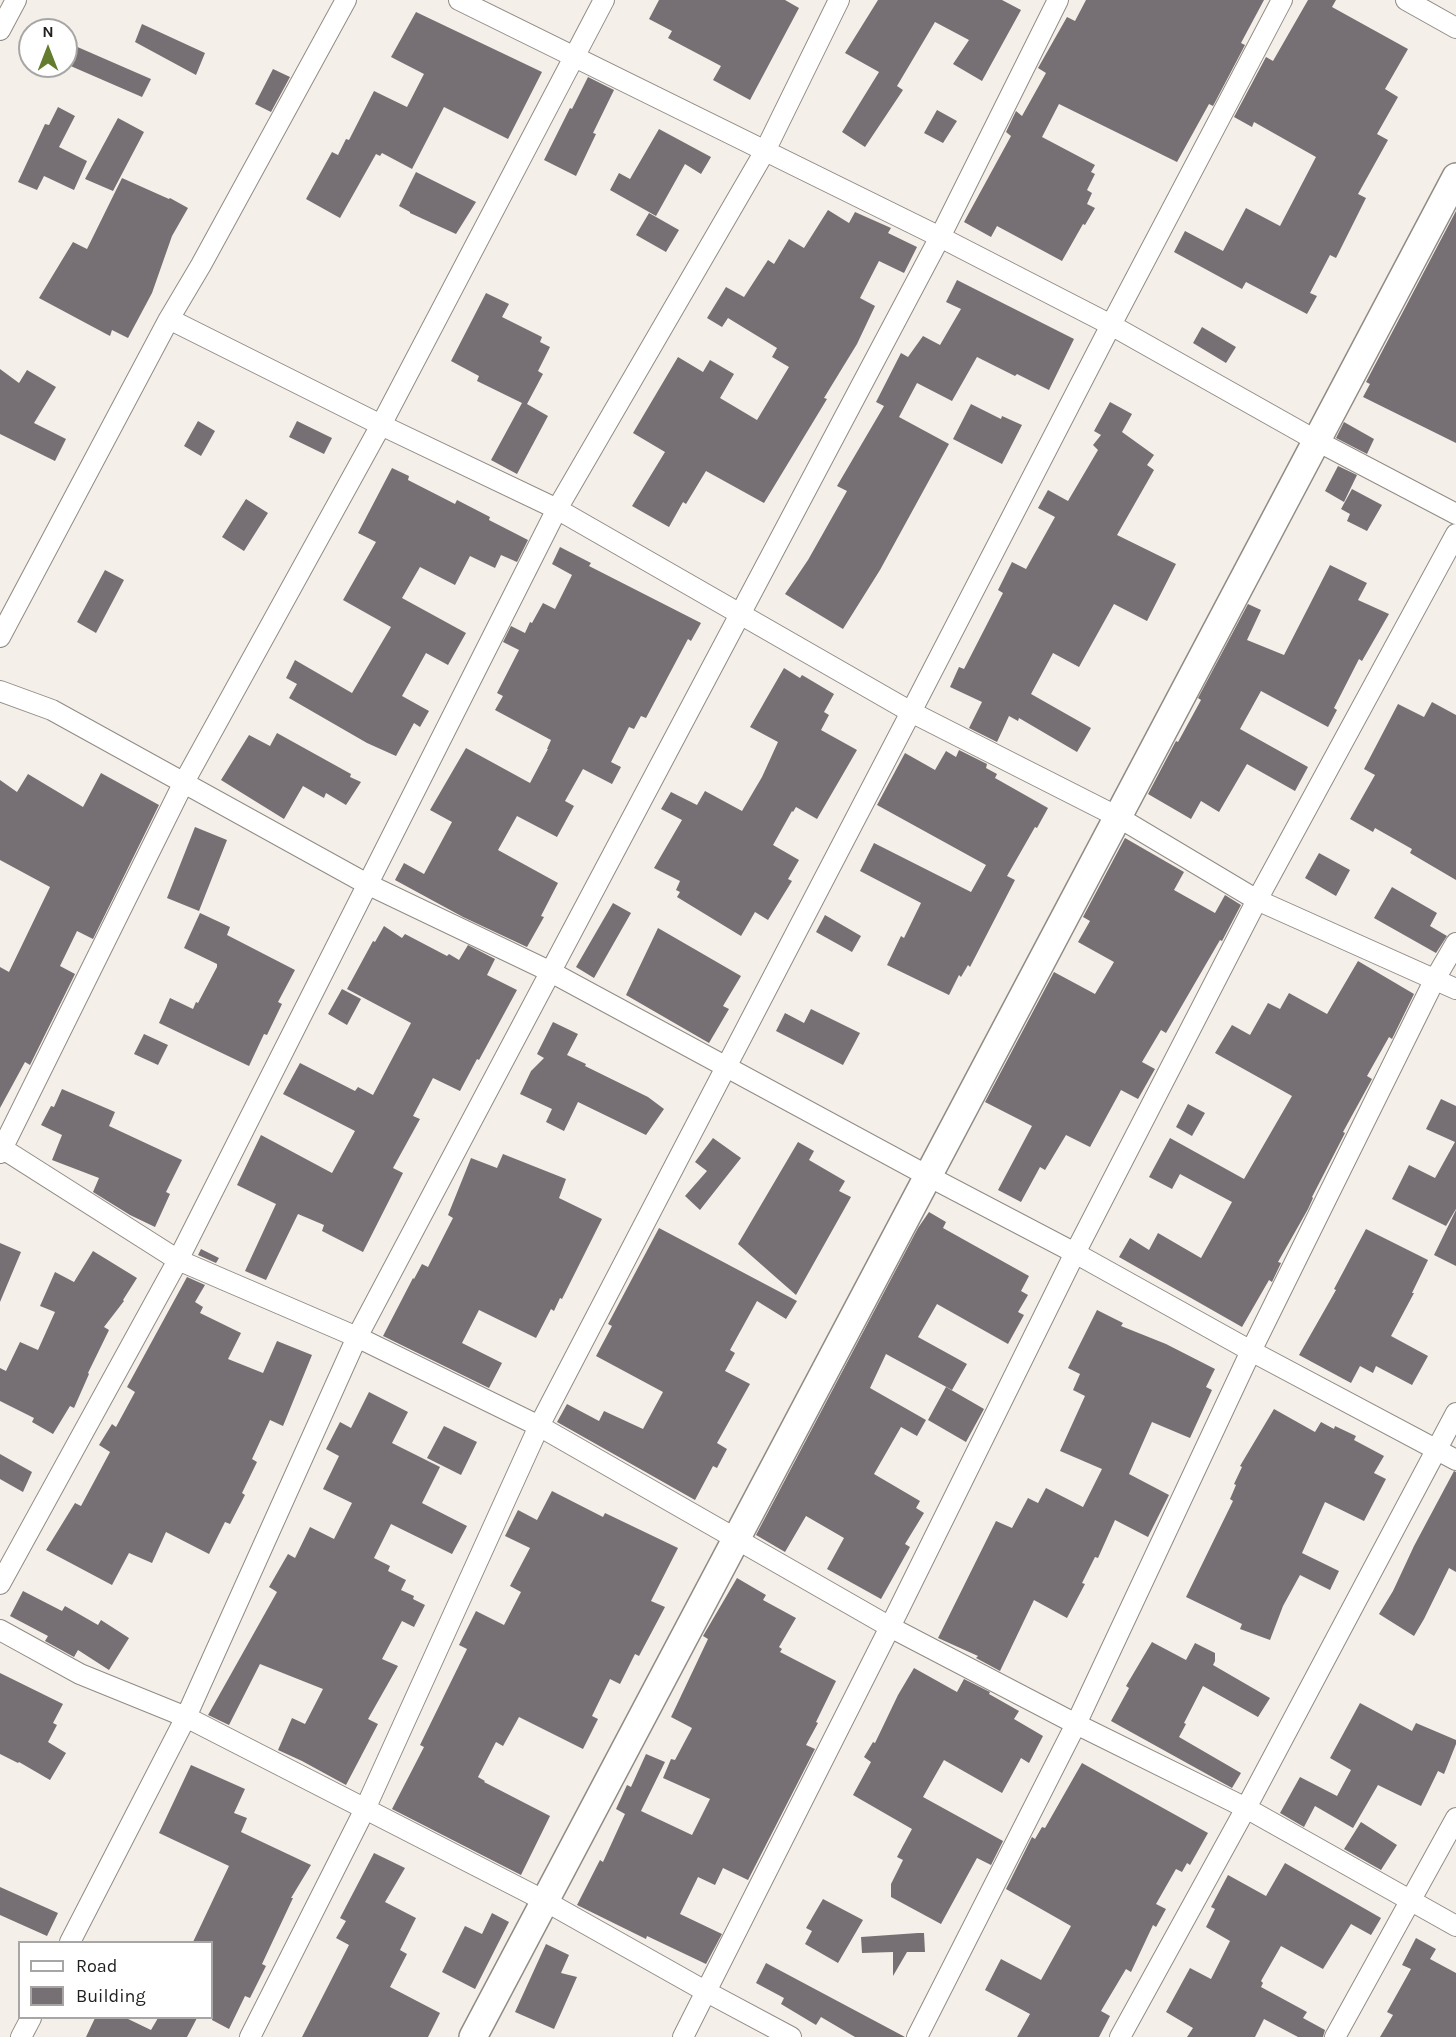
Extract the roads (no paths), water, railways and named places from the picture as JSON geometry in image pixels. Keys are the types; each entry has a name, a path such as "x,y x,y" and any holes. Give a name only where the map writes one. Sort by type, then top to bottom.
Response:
{"street":[{"path":"0,30 16,0"},
{"path":"0,637 169,319 346,0"},
{"path":"459,0 940,237 1111,325 1317,441 1456,514"},
{"path":"604,0 381,426 183,784 1,1150 178,1260 357,1337 539,1426 890,1627 1076,1724 1246,1808 1456,1926"},
{"path":"0,1584 178,1260 557,509 765,151 839,0"},
{"path":"71,1941 186,1717 357,1337 940,237 1058,0"},
{"path":"250,2037 365,1809 539,1426 1282,0"},
{"path":"1406,0 1456,28"},
{"path":"474,2037 1456,177"},
{"path":"169,319 381,426 557,509 911,712 1118,818 1257,900 1456,989"},
{"path":"683,2037 1075,1253 1257,900 1456,534"},
{"path":"0,691 52,710 367,884 549,971 1456,1460"},
{"path":"916,2037 1076,1724 1251,1351 1435,979 1456,943"},
{"path":"1120,2037 1246,1808 1456,1413"},
{"path":"0,1630 80,1674 186,1717 545,1901 791,2037"},
{"path":"1335,2037 1456,1818"},
{"path":"21,2037 30,2019"}]}
